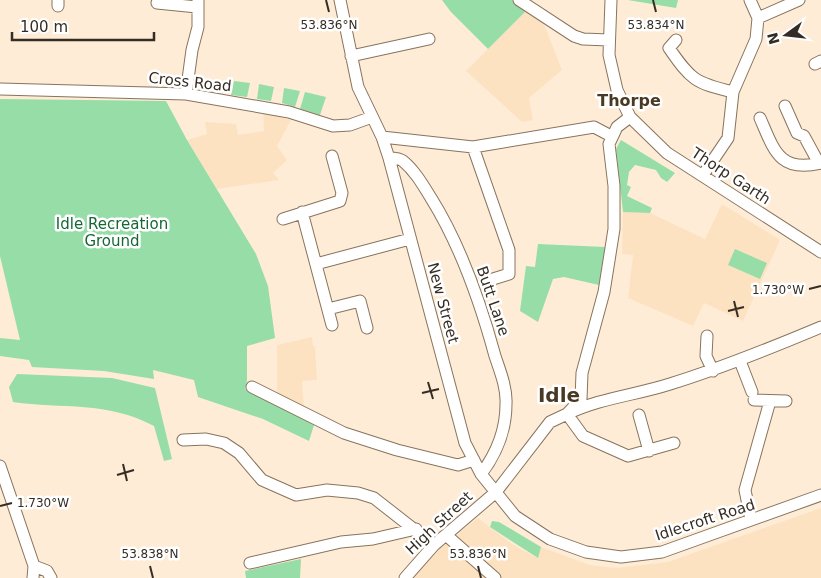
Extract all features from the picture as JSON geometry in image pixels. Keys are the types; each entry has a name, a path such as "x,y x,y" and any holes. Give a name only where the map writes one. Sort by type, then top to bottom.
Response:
{"street":[{"name":"New Street","path":"340,0 358,86 382,137 389,158 465,443 481,474 496,492"},
{"path":"519,0 583,40 609,40"},
{"name":"Thorp Garth","path":"611,0 609,55 617,90 630,117 647,136 667,152 821,252"},
{"path":"703,175 728,138 733,92 756,39 758,18 750,0"},
{"path":"758,18 799,0"},
{"path":"157,3 197,4 198,27 192,50 186,94"},
{"path":"351,56 429,39"},
{"path":"669,45 686,73 697,81 733,92"},
{"name":"Cross Road","path":"0,89 186,94 289,112 333,126 350,125 372,117"},
{"path":"785,106 797,133 804,136 817,160 821,163"},
{"path":"630,117 617,127 609,144 614,186 614,229 604,292 582,372 581,399 567,414 583,436 628,456 674,443"},
{"path":"760,118 777,154 783,161 794,166 821,163"},
{"path":"382,137 472,147 594,127 612,136"},
{"path":"472,147 509,250 509,274 493,278"},
{"path":"283,219 340,200 342,193 340,168 332,156"},
{"name":"Butt Lane","path":"389,158 402,160 418,177 445,221 459,251 491,342 504,386 507,402 504,433 492,460 481,474"},
{"path":"302,212 332,325"},
{"path":"316,264 410,239"},
{"path":"328,309 360,302 367,328"},
{"name":"High Street","path":"405,578 434,544 496,492 550,422 590,403 636,394 713,370 821,328"},
{"path":"706,336 706,356 713,370"},
{"path":"740,361 753,396 770,401 786,401"},
{"path":"252,387 344,433 397,450 458,465 474,460"},
{"path":"751,520 745,490 770,401"},
{"path":"639,415 649,451"},
{"path":"183,440 206,439 224,443 239,453 262,480 296,495 327,490 366,494 434,544"},
{"path":"0,466 34,566 33,578"},
{"name":"Idlecroft Road","path":"496,492 515,516 550,539 586,552 621,557 662,552 821,495"},
{"path":"250,563 341,542 372,539 416,529"},
{"path":"446,535 495,578"},
{"path":"34,566 47,571 51,578"}],"shaded area":[{"path":"525,12 543,22 562,70 529,98 533,120 522,122 466,71"},
{"path":"263,112 291,120 277,146 287,160 273,173 279,180 217,189 187,140 207,134 205,122 236,124 238,135 264,131"},
{"path":"722,204 780,240 743,321 704,303 693,326 628,298 633,255 622,254 623,212 650,213 705,239"},
{"path":"312,337 313,346 315,346 317,380 302,381 304,409 277,395 277,345"},
{"path":"821,508 821,578 414,578 431,555 478,518 512,544 537,558 541,547 590,565 616,568 668,562"}],"green space":[{"path":"442,0 512,0 525,12 488,49 451,12"},
{"path":"628,0 678,0 676,8"},
{"path":"234,81 250,83 247,97 231,95"},
{"path":"259,84 274,87 271,101 257,99"},
{"path":"284,88 300,91 295,107 282,103"},
{"path":"305,92 326,97 320,115 300,109"},
{"name":"Idle Recreation Ground","path":"0,99 166,101 187,140 256,254 268,286 275,338 247,346 247,381 245,389 314,425 309,441 263,419 198,397 194,380 153,370 154,379 104,371 32,367 29,360 0,356 0,338 20,340 0,256"},
{"path":"621,140 675,173 667,182 661,178 656,170 635,165 629,172 627,185 631,187 627,196 652,208 650,213 623,212 616,149"},
{"path":"538,244 605,247 599,285 564,277 553,279 538,322 520,311 526,266 535,267"},
{"path":"735,249 767,263 760,279 728,265"},
{"path":"17,374 112,378 155,388 172,459 164,461 154,426 136,418 102,409 13,402 9,387"},
{"path":"492,521 499,522 541,547 538,558 490,527"},
{"path":"301,559 300,578 246,578 245,571"}],"district":[{"name":"Thorpe","path":"629,100"},
{"name":"Idle","path":"559,395"}]}
